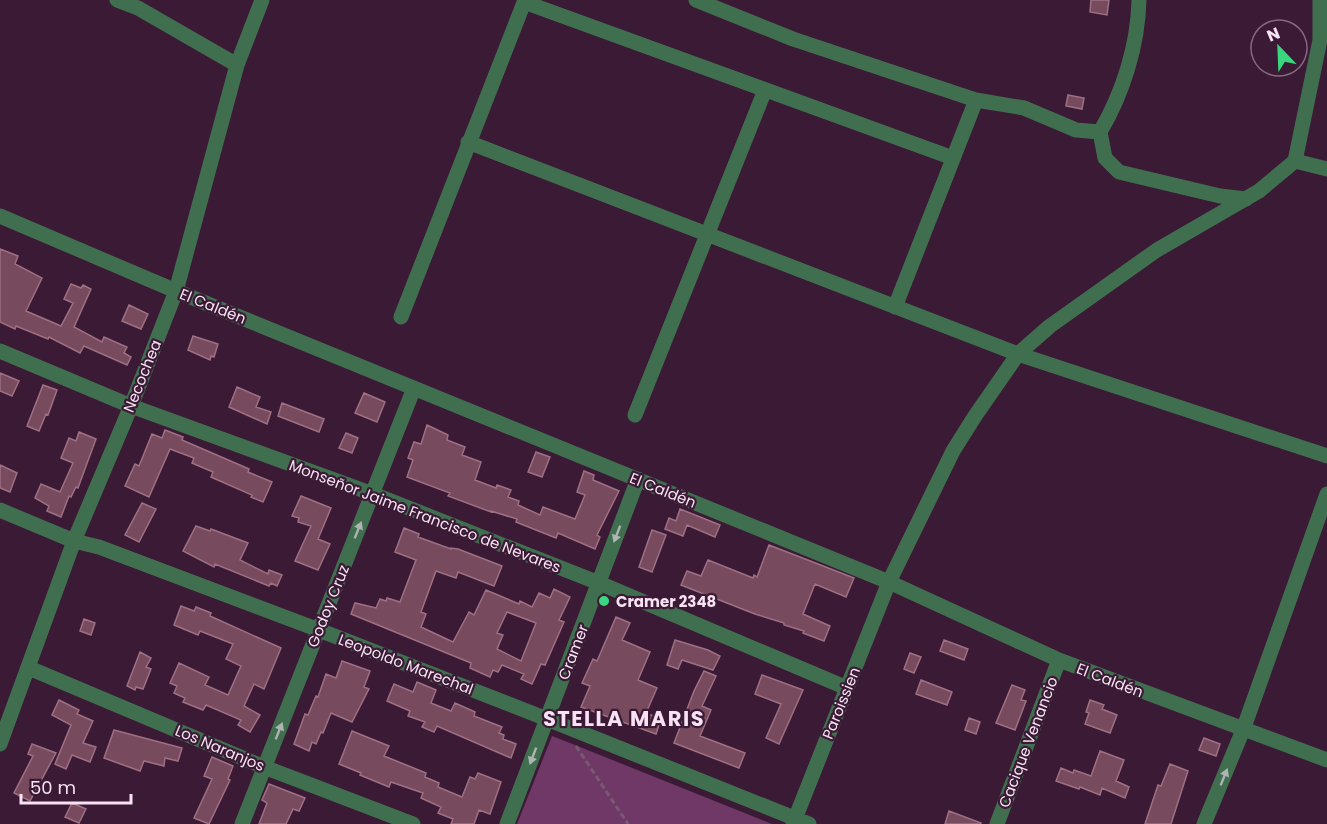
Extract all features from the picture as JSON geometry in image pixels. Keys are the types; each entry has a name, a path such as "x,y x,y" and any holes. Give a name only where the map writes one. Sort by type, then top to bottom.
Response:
{"street":[{"path":"117,0 138,8 237,65"},
{"name":"Necochea","path":"0,744 74,541 176,291 237,65 262,0"},
{"path":"696,0 794,39 976,100 1024,108 1076,130 1100,132"},
{"path":"1139,0 1131,54 1112,111 1100,132 1105,158 1119,172 1246,200"},
{"path":"1320,0 1320,39 1295,161 1327,169"},
{"path":"401,317 525,1 953,158"},
{"path":"635,415 765,90"},
{"path":"895,307 976,100"},
{"path":"468,142 1018,354 1327,456"},
{"name":"Paroissien","path":"799,822 847,687 889,582 953,451 1018,354 1050,326 1148,257 1246,200 1295,161"},
{"name":"El Caldén","path":"0,216 176,291 889,582 1059,660 1320,757"},
{"name":"Monseñor Jaime Francisco de Nevares","path":"0,351 131,406 372,494 598,583 847,687"},
{"name":"Godoy Cruz","path":"242,824 414,388"},
{"name":"Cramer","path":"507,824 638,480"},
{"path":"1204,824 1243,730 1327,494"},
{"name":"Leopoldo Marechal","path":"0,510 74,541 99,548 319,630 547,719 799,822"},
{"name":"Cacique Venancio","path":"997,824 1059,660"},
{"name":"Los Naranjos","path":"29,668 264,767 413,824"},
{"path":"1320,757 1327,768"}],"path":[{"path":"575,745 628,824"}],"shaded area":[{"path":"552,736 575,745 772,824 517,824"}],"building":[{"path":"1091,0 1109,0 1107,15 1090,12"},
{"path":"1068,95 1084,98 1082,109 1066,106"},
{"path":"0,249 18,256 15,264 42,278 26,311 61,326 73,303 64,299 71,284 81,288 83,285 91,289 74,327 102,342 104,337 127,347 124,353 131,357 127,365 84,346 80,353 49,337 48,339 16,326 15,329 0,322"},
{"path":"129,305 148,314 141,329 122,321"},
{"path":"193,336 218,344 214,357 211,356 210,360 188,350"},
{"path":"0,373 19,381 12,396 0,391"},
{"path":"43,385 57,390 48,415 46,414 39,431 27,426"},
{"path":"237,387 260,397 256,407 271,412 267,424 229,407"},
{"path":"364,393 385,402 377,422 355,413"},
{"path":"282,403 324,419 319,432 278,416"},
{"path":"427,425 448,435 447,440 465,447 462,455 481,462 475,480 496,488 497,485 511,490 508,497 519,501 518,505 540,515 543,507 575,519 585,495 577,492 584,471 594,475 593,480 619,491 597,535 600,537 595,549 558,533 556,538 516,522 517,519 448,496 450,493 407,477 413,460 408,458 414,442 421,444"},
{"path":"165,430 272,482 263,502 211,477 213,472 192,463 194,458 170,449 149,497 125,486 135,464 139,466 152,434 162,438"},
{"path":"79,432 96,439 78,488 76,487 71,497 69,496 61,517 47,511 49,506 35,498 41,484 60,492 73,463 61,458 69,438 76,441"},
{"path":"346,433 358,438 352,453 339,448"},
{"path":"536,452 550,457 542,477 528,472"},
{"path":"0,465 17,473 10,492 0,488"},
{"path":"301,496 331,508 318,539 330,544 318,570 295,561 311,526 298,522 299,518 292,516"},
{"path":"142,503 156,509 139,542 125,535"},
{"path":"680,509 720,525 715,537 687,525 683,536 665,529 669,518 676,521"},
{"path":"196,526 210,531 211,529 248,543 240,560 268,574 269,570 282,575 277,586 271,583 269,586 215,564 214,567 183,551"},
{"path":"404,528 419,534 418,537 502,566 494,586 458,572 456,578 436,571 421,612 426,614 421,627 453,642 469,612 474,615 486,590 532,607 539,593 550,598 554,589 570,597 559,620 564,622 545,665 541,664 532,684 521,679 524,674 502,665 498,672 493,670 490,677 470,668 471,663 351,614 355,603 376,608 380,599 386,601 387,598 400,602 416,560 395,552","holes":["507,612 536,623 521,661 497,649 503,635 497,633"]},
{"path":"652,530 666,535 652,572 639,567"},
{"path":"769,545 854,578 846,597 815,584 803,614 830,626 824,641 803,633 804,631 784,625 784,623 681,585 687,571 701,576 708,560 753,578 754,575 757,577"},
{"path":"181,606 194,611 196,607 211,613 210,616 281,648 264,689 254,684 244,706 260,715 250,732 238,725 241,720 206,705 203,710 183,702 185,698 174,693 177,686 170,683 179,663 209,677 205,685 228,695 241,666 226,659 233,644 200,631 198,635 174,625"},
{"path":"616,617 630,623 622,640 650,652 638,680 657,688 646,713 661,719 656,734 581,707 590,686 582,683 593,659 597,661"},
{"path":"84,619 95,623 91,635 80,631"},
{"path":"675,640 720,656 713,670 682,660 678,669 667,665"},
{"path":"944,640 968,649 964,660 940,651"},
{"path":"140,652 151,658 146,667 151,669 143,689 136,687 135,690 127,686"},
{"path":"910,653 921,657 914,673 904,669"},
{"path":"342,661 370,671 364,687 369,689 352,722 331,713 323,733 321,732 316,744 312,742 309,751 294,744 305,714 308,715 316,696 318,697 326,674 336,678"},
{"path":"704,671 716,676 702,706 711,710 700,736 745,753 739,768 674,743"},
{"path":"762,675 803,690 779,744 766,738 781,704 755,694"},
{"path":"921,680 952,692 947,705 916,694"},
{"path":"417,682 436,690 431,703 451,711 455,703 475,712 474,716 502,727 499,733 504,735 503,739 516,744 511,758 437,726 434,732 422,727 425,722 408,716 410,711 387,701 394,684 413,692"},
{"path":"1012,685 1025,690 1021,700 1026,701 1015,730 996,723"},
{"path":"59,700 79,710 77,714 93,721 83,743 96,747 90,762 72,755 66,769 55,764 71,725 52,715"},
{"path":"1090,700 1104,705 1102,709 1117,715 1110,733 1085,724"},
{"path":"969,718 980,722 976,734 965,730"},
{"path":"114,730 182,748 178,761 165,758 164,766 144,761 140,771 104,758"},
{"path":"352,731 389,746 384,756 426,773 425,777 439,783 438,787 462,797 470,777 475,779 478,773 501,782 490,814 479,810 474,824 451,824 453,819 438,813 441,807 421,798 423,793 391,782 389,787 339,764"},
{"path":"1204,738 1220,744 1216,756 1199,750"},
{"path":"32,744 56,753 30,801 14,793 33,756 28,754"},
{"path":"1100,751 1124,760 1116,781 1129,787 1125,798 1102,788 1100,795 1056,781 1061,768 1091,776"},
{"path":"212,757 233,766 228,779 230,780 209,824 194,818 212,779 204,776"},
{"path":"1170,764 1188,771 1171,824 1145,824 1158,785 1161,786"},
{"path":"269,784 305,798 299,811 293,809 286,824 259,824 267,803 262,800"},
{"path":"72,803 86,809 79,823 65,817"},
{"path":"949,811 981,823 945,824"}],"place":[{"name":"Cramer 2348","path":"604,601"}],"district":[{"name":"STELLA MARIS","path":"624,718"}]}
